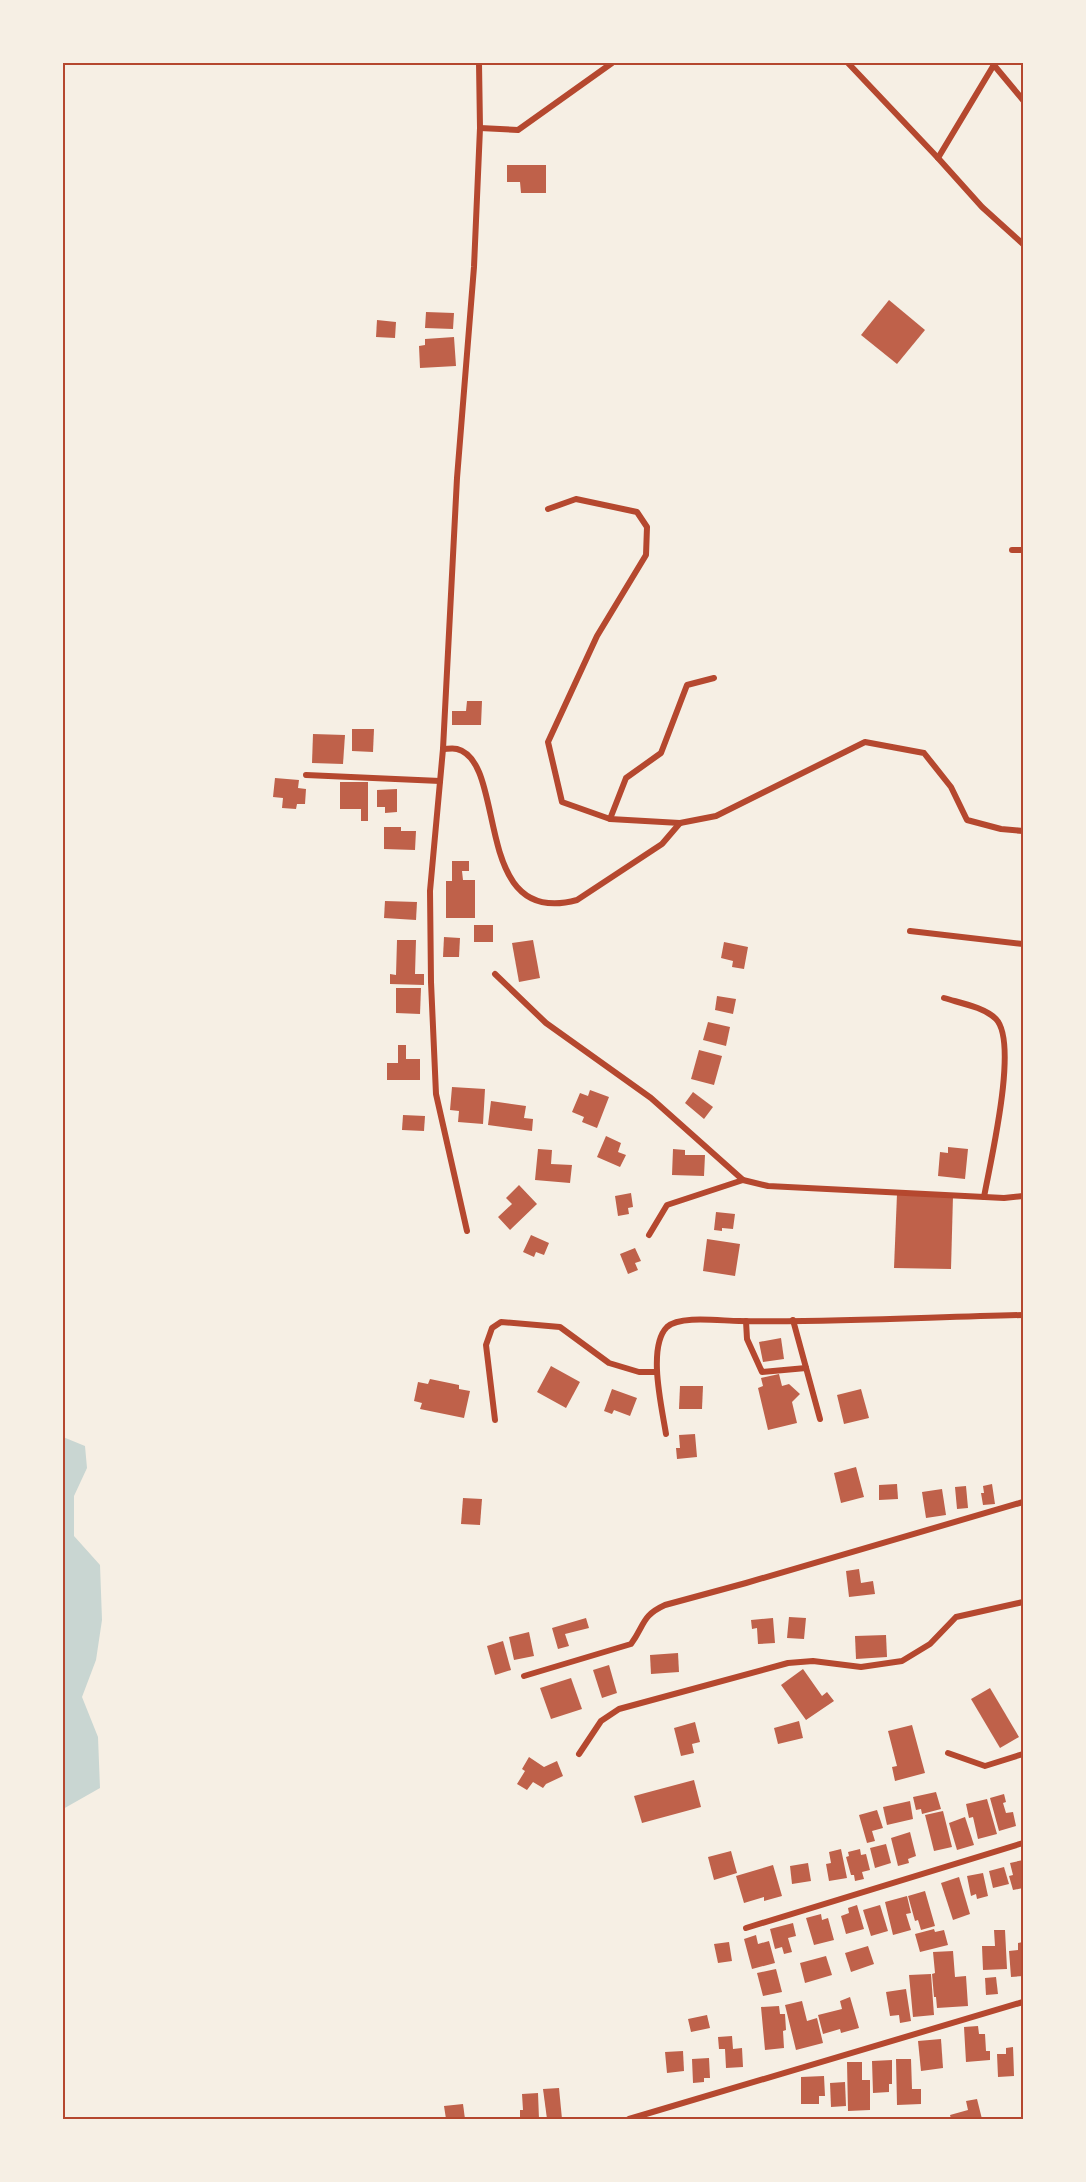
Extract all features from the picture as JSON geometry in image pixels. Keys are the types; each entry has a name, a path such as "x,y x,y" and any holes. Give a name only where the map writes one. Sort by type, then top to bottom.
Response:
{"street":[{"path":"467,1231 436,1094 430,891 443,749 457,478 472,315 480,128 479,63"},
{"path":"480,128 518,130 612,63"},
{"path":"848,63 982,207 1023,244"},
{"path":"938,158 993,64 1023,100"},
{"path":"548,508 576,499 637,512 647,527 646,555 597,636 548,742 562,802 610,819 680,823 716,816 865,742 924,753 951,787 967,820 1001,829 1023,831"},
{"path":"1012,550 1023,550"},
{"path":"610,819 626,778 661,753 687,685 714,678"},
{"path":"443,749 458,749 472,760 483,782 496,845 519,890 531,899 550,903 577,900 662,844 680,823"},
{"path":"306,775 440,781"},
{"path":"910,932 1023,944"},
{"path":"495,974 546,1023 651,1098 743,1180 768,1186 1004,1198 1023,1196"},
{"path":"944,998 981,1010 995,1018 1003,1029 1005,1067 984,1197"},
{"path":"650,1235 667,1205 743,1180"},
{"path":"666,1434 657,1372 660,1340 663,1333 678,1321 1023,1315"},
{"path":"793,1320 820,1419"},
{"path":"746,1321 747,1339 762,1372 806,1368"},
{"path":"495,1420 486,1345 492,1328 501,1322 560,1327 609,1363 639,1372 657,1372"},
{"path":"524,1677 631,1644 645,1619 665,1605 1023,1502"},
{"path":"579,1754 601,1721 619,1709 788,1663 813,1661 861,1666 902,1661 930,1644 956,1617 1023,1602"},
{"path":"948,1753 984,1766 1023,1754"},
{"path":"746,1928 1023,1843"},
{"path":"629,2119 1023,2002"}],"shaded area":[{"path":"63,1437 85,1446 87,1468 74,1496 74,1536 100,1565 102,1620 96,1660 82,1697 98,1737 100,1788 63,1809"}],"building":[{"path":"507,165 546,165 546,193 521,193 520,182 507,182"},
{"path":"889,300 925,330 897,364 861,335"},
{"path":"426,312 454,313 453,329 425,328"},
{"path":"377,320 396,322 395,338 376,337"},
{"path":"454,337 456,366 420,368 419,346 425,345 425,339"},
{"path":"467,701 482,701 481,725 452,725 452,711 466,711"},
{"path":"352,729 374,729 373,752 352,751"},
{"path":"313,734 345,735 343,764 312,763"},
{"path":"275,778 299,780 298,788 306,789 305,804 297,804 296,809 282,808 283,798 273,797"},
{"path":"340,782 368,782 368,821 361,821 361,809 340,809"},
{"path":"397,789 397,812 385,813 385,807 377,807 377,790"},
{"path":"384,827 401,827 401,831 416,831 415,850 384,849"},
{"path":"452,861 469,861 469,871 462,871 463,880 475,880 475,918 446,918 446,881 452,881"},
{"path":"385,901 417,902 416,920 384,918"},
{"path":"474,925 493,925 493,942 474,942"},
{"path":"444,937 460,938 459,957 443,957"},
{"path":"397,940 416,940 415,974 424,974 424,985 390,984 390,974 396,975"},
{"path":"533,940 540,978 519,982 512,943"},
{"path":"724,942 748,947 744,969 732,967 733,961 721,958"},
{"path":"396,988 421,988 420,1014 396,1013"},
{"path":"717,996 736,999 733,1014 715,1010"},
{"path":"708,1022 730,1027 726,1046 703,1040"},
{"path":"398,1045 406,1045 406,1059 420,1059 420,1080 387,1080 387,1063 398,1063"},
{"path":"699,1050 722,1056 714,1085 691,1079"},
{"path":"452,1087 485,1089 483,1124 458,1122 459,1111 450,1110"},
{"path":"590,1090 609,1097 597,1128 582,1122 584,1117 572,1112 580,1093 588,1096"},
{"path":"693,1092 713,1107 704,1119 685,1103"},
{"path":"491,1101 526,1106 524,1118 533,1119 532,1131 488,1125"},
{"path":"403,1115 425,1116 424,1131 402,1130"},
{"path":"606,1136 621,1143 618,1152 626,1155 620,1167 597,1157"},
{"path":"948,1147 968,1149 965,1179 938,1176 940,1152 948,1153"},
{"path":"538,1149 552,1150 551,1164 572,1165 570,1183 535,1180"},
{"path":"673,1149 685,1150 685,1155 705,1155 704,1176 672,1175"},
{"path":"519,1185 537,1204 510,1230 498,1217 512,1204 506,1198"},
{"path":"631,1193 633,1207 628,1208 629,1214 618,1216 615,1196"},
{"path":"897,1194 953,1196 951,1269 894,1268"},
{"path":"716,1212 735,1214 733,1229 714,1230"},
{"path":"531,1235 549,1243 544,1255 536,1252 534,1257 523,1252"},
{"path":"707,1239 740,1244 735,1276 703,1271"},
{"path":"635,1248 641,1261 635,1263 638,1270 628,1274 620,1254"},
{"path":"781,1338 784,1359 763,1362 759,1342"},
{"path":"551,1366 580,1382 566,1408 537,1392"},
{"path":"779,1374 782,1386 789,1384 800,1394 792,1402 797,1423 768,1430 758,1388 763,1386 761,1378"},
{"path":"430,1379 459,1385 459,1389 470,1391 464,1418 420,1409 422,1403 414,1401 418,1382 428,1384"},
{"path":"680,1386 703,1386 702,1409 679,1409"},
{"path":"612,1389 637,1398 630,1416 614,1410 612,1414 604,1411"},
{"path":"861,1389 869,1418 844,1424 837,1395"},
{"path":"695,1434 697,1457 677,1459 676,1448 680,1448 679,1435"},
{"path":"856,1467 864,1497 841,1503 834,1473"},
{"path":"897,1484 898,1499 879,1500 879,1485"},
{"path":"992,1484 995,1504 983,1505 981,1493 984,1493 983,1486"},
{"path":"966,1486 968,1508 957,1509 955,1487"},
{"path":"942,1489 946,1515 926,1518 922,1492"},
{"path":"463,1498 482,1499 480,1525 461,1524"},
{"path":"859,1569 861,1583 873,1581 875,1594 849,1597 846,1571"},
{"path":"789,1617 806,1618 804,1639 787,1638"},
{"path":"586,1618 589,1628 565,1634 569,1646 558,1649 552,1628"},
{"path":"773,1618 775,1643 758,1644 757,1628 752,1629 751,1620"},
{"path":"529,1632 534,1656 514,1660 509,1637"},
{"path":"886,1635 887,1657 856,1659 855,1636"},
{"path":"503,1641 511,1670 495,1675 487,1646"},
{"path":"678,1653 679,1672 651,1674 650,1655"},
{"path":"609,1665 617,1693 602,1698 593,1670"},
{"path":"803,1669 822,1696 827,1692 834,1701 806,1720 781,1685"},
{"path":"571,1678 582,1709 551,1719 540,1688"},
{"path":"990,1688 1019,1737 1000,1748 971,1699"},
{"path":"799,1721 803,1738 778,1744 774,1728"},
{"path":"695,1722 700,1742 692,1744 694,1753 681,1756 674,1728"},
{"path":"912,1725 925,1773 895,1781 892,1767 897,1766 888,1731"},
{"path":"529,1757 544,1767 557,1761 563,1776 546,1784 543,1788 533,1782 527,1790 517,1784 525,1771 522,1769"},
{"path":"694,1780 701,1807 642,1823 634,1796"},
{"path":"936,1792 941,1809 922,1814 921,1809 916,1810 913,1797"},
{"path":"1004,1794 1006,1802 1003,1803 1006,1813 1013,1812 1016,1826 999,1831 990,1798"},
{"path":"987,1799 997,1834 978,1839 973,1817 969,1818 966,1804"},
{"path":"910,1801 913,1819 887,1825 883,1807"},
{"path":"877,1810 883,1828 872,1831 875,1841 867,1843 859,1815"},
{"path":"943,1811 952,1847 934,1851 925,1815"},
{"path":"965,1817 974,1845 957,1850 949,1823"},
{"path":"910,1832 916,1856 908,1859 909,1863 898,1866 891,1838"},
{"path":"886,1844 891,1863 875,1868 870,1848"},
{"path":"841,1849 847,1878 829,1881 826,1864 831,1863 829,1852"},
{"path":"860,1849 861,1855 866,1854 870,1870 862,1872 864,1879 855,1881 846,1857 849,1856 848,1852"},
{"path":"731,1851 737,1873 714,1880 708,1857"},
{"path":"1023,1860 1023,1888 1013,1890 1009,1876 1013,1875 1010,1863"},
{"path":"808,1863 811,1881 792,1884 790,1866"},
{"path":"773,1865 782,1896 764,1901 764,1897 744,1903 736,1876"},
{"path":"1004,1867 1009,1884 993,1888 989,1871"},
{"path":"983,1873 988,1896 977,1899 976,1894 971,1896 967,1876"},
{"path":"959,1877 970,1914 953,1920 941,1883"},
{"path":"925,1891 935,1926 921,1930 918,1920 915,1921 908,1896"},
{"path":"907,1896 911,1913 906,1914 911,1930 893,1935 885,1902"},
{"path":"857,1905 864,1929 846,1934 841,1916 849,1913 848,1908"},
{"path":"880,1905 888,1931 871,1936 863,1910"},
{"path":"821,1914 822,1920 828,1918 834,1940 814,1945 806,1918"},
{"path":"793,1923 796,1936 788,1938 792,1952 784,1954 782,1947 775,1949 770,1929"},
{"path":"934,1929 935,1932 944,1930 948,1945 920,1952 915,1934"},
{"path":"994,1930 1005,1930 1007,1969 983,1970 982,1946 995,1946"},
{"path":"756,1935 758,1944 769,1941 775,1963 752,1969 744,1939"},
{"path":"729,1942 732,1961 718,1963 714,1944"},
{"path":"1023,1942 1023,1976 1011,1977 1009,1951 1018,1950 1018,1943"},
{"path":"868,1946 874,1964 851,1972 845,1953"},
{"path":"953,1951 955,1977 966,1976 968,2006 937,2008 932,1974 935,1973 933,1952"},
{"path":"826,1956 832,1975 805,1983 800,1963"},
{"path":"776,1969 782,1992 763,1996 757,1973"},
{"path":"931,1974 934,2015 913,2017 909,1975"},
{"path":"996,1977 998,1994 986,1995 985,1978"},
{"path":"906,1989 911,2021 900,2023 899,2015 890,2016 886,1992"},
{"path":"850,1997 859,2028 841,2033 840,2029 823,2034 818,2015 842,2009 840,2001"},
{"path":"802,2001 807,2021 817,2018 823,2043 796,2050 785,2005"},
{"path":"779,2006 780,2014 785,2014 784,2048 765,2050 761,2007"},
{"path":"707,2015 710,2028 691,2032 688,2019"},
{"path":"978,2026 979,2034 985,2034 986,2051 990,2051 990,2060 966,2062 964,2027"},
{"path":"732,2036 733,2049 742,2048 743,2067 726,2068 725,2049 719,2049 718,2037"},
{"path":"941,2039 943,2068 921,2071 918,2041"},
{"path":"1013,2047 1014,2076 998,2077 997,2054 1006,2054 1006,2048"},
{"path":"683,2051 684,2071 667,2073 665,2052"},
{"path":"709,2058 710,2078 704,2078 704,2082 693,2083 692,2059"},
{"path":"896,2059 911,2059 912,2089 921,2089 921,2104 897,2105"},
{"path":"892,2060 892,2084 889,2084 889,2092 873,2093 872,2061"},
{"path":"847,2062 862,2062 862,2080 870,2080 870,2110 848,2111"},
{"path":"824,2076 825,2096 819,2096 819,2104 801,2104 801,2077"},
{"path":"845,2082 846,2106 831,2107 830,2083"},
{"path":"559,2088 562,2119 547,2119 543,2089"},
{"path":"538,2093 539,2119 520,2119 520,2110 523,2110 522,2094"},
{"path":"977,2099 982,2119 951,2119 950,2115 968,2110 966,2101"},
{"path":"463,2104 465,2119 446,2119 444,2106"}]}
